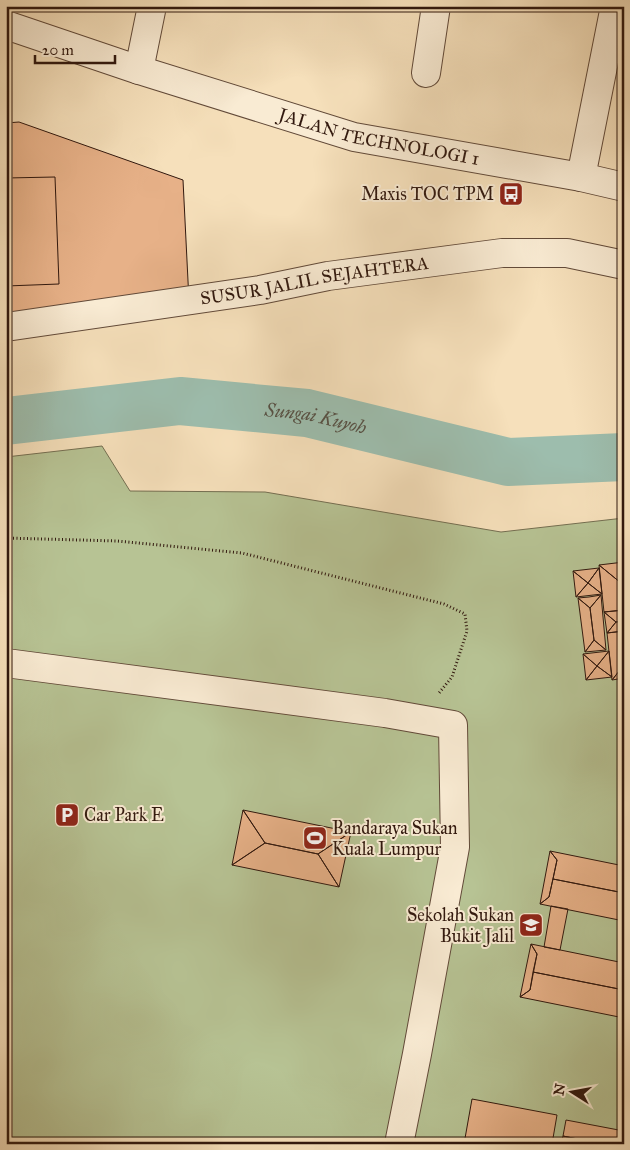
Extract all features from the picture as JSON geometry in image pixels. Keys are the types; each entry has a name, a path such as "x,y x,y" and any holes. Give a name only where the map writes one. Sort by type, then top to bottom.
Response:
{"street":[{"path":"140,70 152,6"},
{"path":"426,73 436,6"},
{"path":"581,177 615,6 624,8"},
{"name":"JALAN TECHNOLOGI 1","path":"6,24 140,70 354,137 581,177 624,187"},
{"name":"SUSUR JALIL SEJAHTERA","path":"6,327 260,290 328,276 502,253 566,252 624,265"},
{"path":"6,663 376,712 453,725 455,847 399,1144"}],"path":[{"path":"6,538 118,541 242,553 444,604 465,614 467,631 452,677 439,693"}],"green space":[{"name":"Bandaraya Sukan Kuala Lumpur","path":"102,446 130,491 265,492 501,532 624,518 624,1144 6,1144 6,457"}],"building":[{"path":"19,122 183,180 189,301 6,319 6,123"},
{"path":"55,177 59,284 6,286 6,178"},
{"path":"624,562 624,579 621,583 599,565"},
{"path":"599,565 621,583 624,610 604,612"},
{"path":"599,568 588,583 573,571"},
{"path":"599,568 602,594 588,583"},
{"path":"573,571 588,583 576,597"},
{"path":"588,583 602,594 576,597"},
{"path":"601,595 606,650 594,640 590,608"},
{"path":"601,595 590,608 578,598 589,597"},
{"path":"578,598 590,608 594,640 585,652"},
{"path":"624,610 624,621 616,622 604,612"},
{"path":"604,612 616,622 607,633"},
{"path":"624,621 624,631 607,633 616,622"},
{"path":"624,631 624,665 612,680 607,633"},
{"path":"594,640 606,650 585,652"},
{"path":"609,651 597,666 583,654"},
{"path":"609,651 612,677 597,666"},
{"path":"583,654 597,666 586,680"},
{"path":"624,665 624,678 612,680"},
{"path":"597,666 612,677 586,680"},
{"path":"243,810 265,843 232,865"},
{"path":"243,810 351,832 318,854 265,843"},
{"path":"351,832 339,887 318,854"},
{"path":"265,843 318,854 339,887 232,865"},
{"path":"550,851 557,860 549,897 540,904"},
{"path":"550,851 624,866 624,893 553,879 557,860"},
{"path":"553,879 624,893 624,921 540,904 549,897"},
{"path":"551,906 568,909 560,950 544,947"},
{"path":"531,944 537,954 530,990 520,997"},
{"path":"531,944 624,963 624,990 533,972 537,954"},
{"path":"533,972 624,990 624,1018 520,997 530,990"},
{"path":"472,1099 557,1115 552,1144 464,1144"},
{"path":"566,1120 624,1131 624,1144 602,1144 563,1136"},
{"path":"563,1136 602,1144 561,1144"}],"waterway":[{"name":"Sungai Kuyoh","path":"6,421 180,401 307,413 508,462 624,457"}],"place":[{"name":"Maxis TOC TPM","path":"511,194"},
{"name":"Car Park E","path":"67,815"},
{"name":"Bandaraya Sukan Kuala Lumpur","path":"315,838"},
{"name":"Sekolah Sukan Bukit Jalil","path":"531,925"}]}
